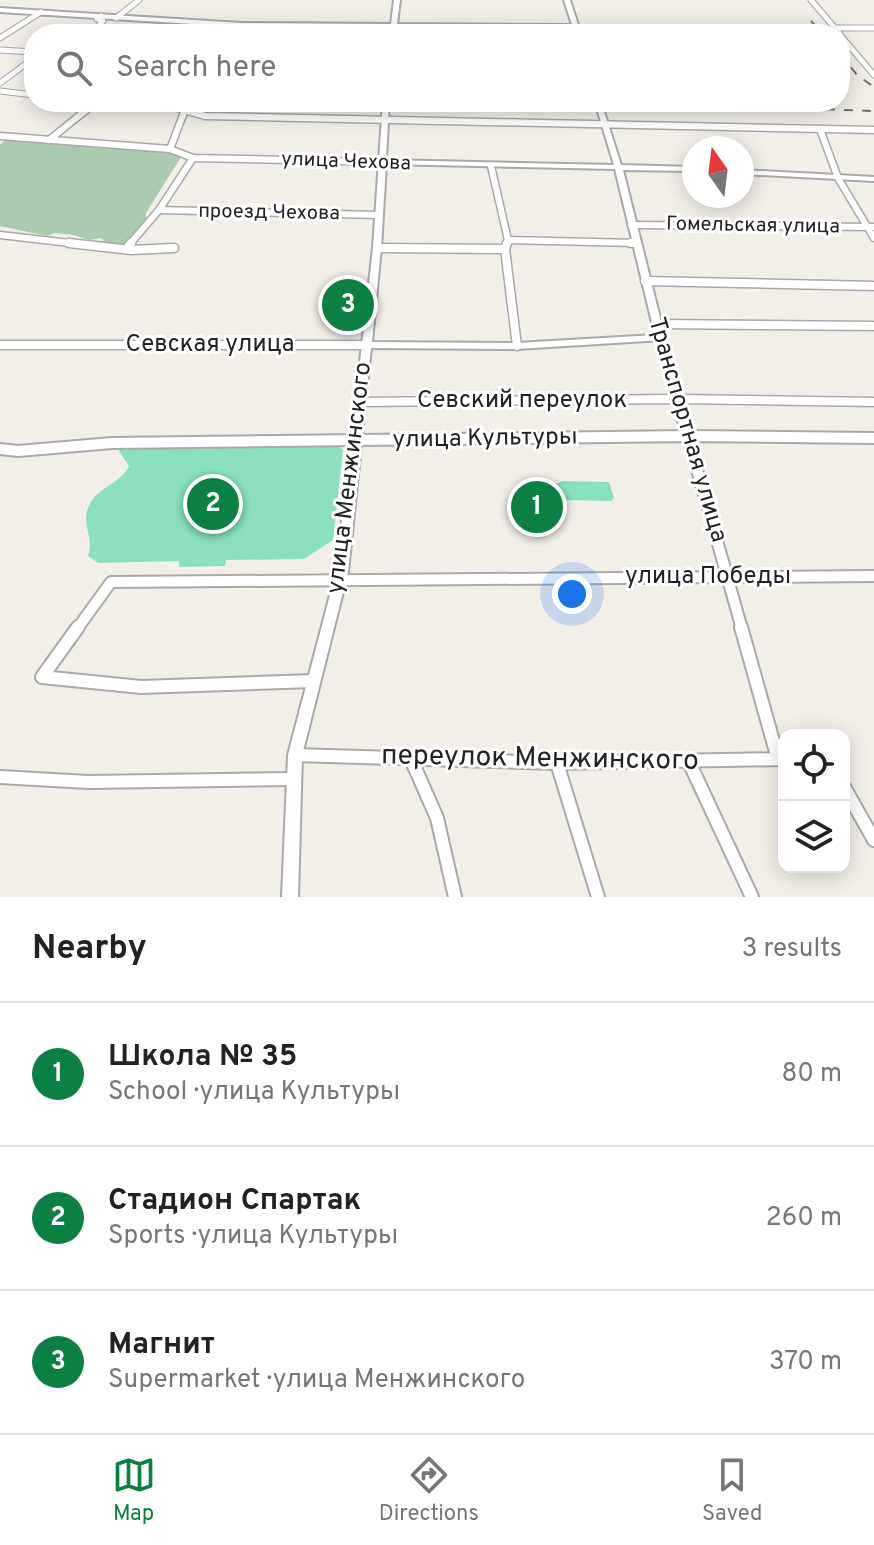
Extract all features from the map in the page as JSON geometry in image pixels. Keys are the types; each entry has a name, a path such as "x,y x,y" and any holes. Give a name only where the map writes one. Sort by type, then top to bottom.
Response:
{"street":[{"path":"116,18 139,0"},
{"path":"394,24 397,0"},
{"path":"567,0 574,24"},
{"path":"811,0 831,24"},
{"path":"0,10 223,24"},
{"path":"0,38 41,12"},
{"path":"101,16 97,19 103,21 102,24"},
{"path":"850,28 874,28"},
{"path":"850,46 874,75"},
{"path":"0,50 24,54"},
{"path":"0,83 24,63"},
{"path":"0,91 24,94"},
{"path":"49,140 84,112"},
{"path":"170,149 184,112"},
{"path":"192,112 205,116 874,130"},
{"name":"улица Менжинского","path":"290,897 295,755 341,579 377,248 385,112"},
{"name":"Транспортная улица","path":"601,112 618,166 660,338 778,749"},
{"path":"820,129 838,178 872,227 874,238"},
{"path":"0,143 3,136"},
{"name":"улица Чехова","path":"3,136 170,149 193,158 682,169"},
{"path":"126,249 159,210 193,158"},
{"path":"491,166 508,240 505,249 517,346"},
{"path":"754,173 874,179"},
{"name":"проезд Чехова","path":"159,210 379,215"},
{"name":"Гомельская улица","path":"631,225 872,227"},
{"path":"0,235 126,249 174,248"},
{"name":"Гомельская улица","path":"508,240 635,243"},
{"path":"377,248 505,249"},
{"path":"645,281 874,286"},
{"path":"658,324 874,326"},
{"name":"Севская улица","path":"0,345 517,346 660,338"},
{"name":"Севский переулок","path":"362,402 679,399 874,402"},
{"name":"улица Культуры","path":"0,449 18,451 112,443 689,436 874,438"},
{"name":"улица Победы","path":"313,681 148,685 91,684 42,677 111,582 874,576"},
{"name":"переулок Менжинского","path":"295,755 557,763 778,759"},
{"path":"411,759 437,818 455,897"},
{"path":"689,762 752,897"},
{"path":"557,763 598,897"},
{"path":"0,777 88,782 292,779"},
{"path":"850,798 874,840"}],"green space":[{"path":"8,137 165,150 181,157 146,213 146,220 123,247 107,244 101,238 89,240 55,233 47,236 0,226 0,145"},
{"path":"337,445 343,450 333,540 304,559 226,560 225,566 179,567 179,561 98,563 88,556 89,506 93,499 126,472 129,466 119,451 121,447"},
{"path":"562,481 609,482 614,498 611,501 560,500 556,484"}],"railway":[{"path":"811,21 814,24"},
{"path":"850,66 874,87"},
{"path":"850,110 874,111"}],"place":[{"name":"Магнит","path":"348,305"},
{"name":"Стадион Спартак","path":"213,504"},
{"name":"Школа № 35","path":"537,507"}]}
